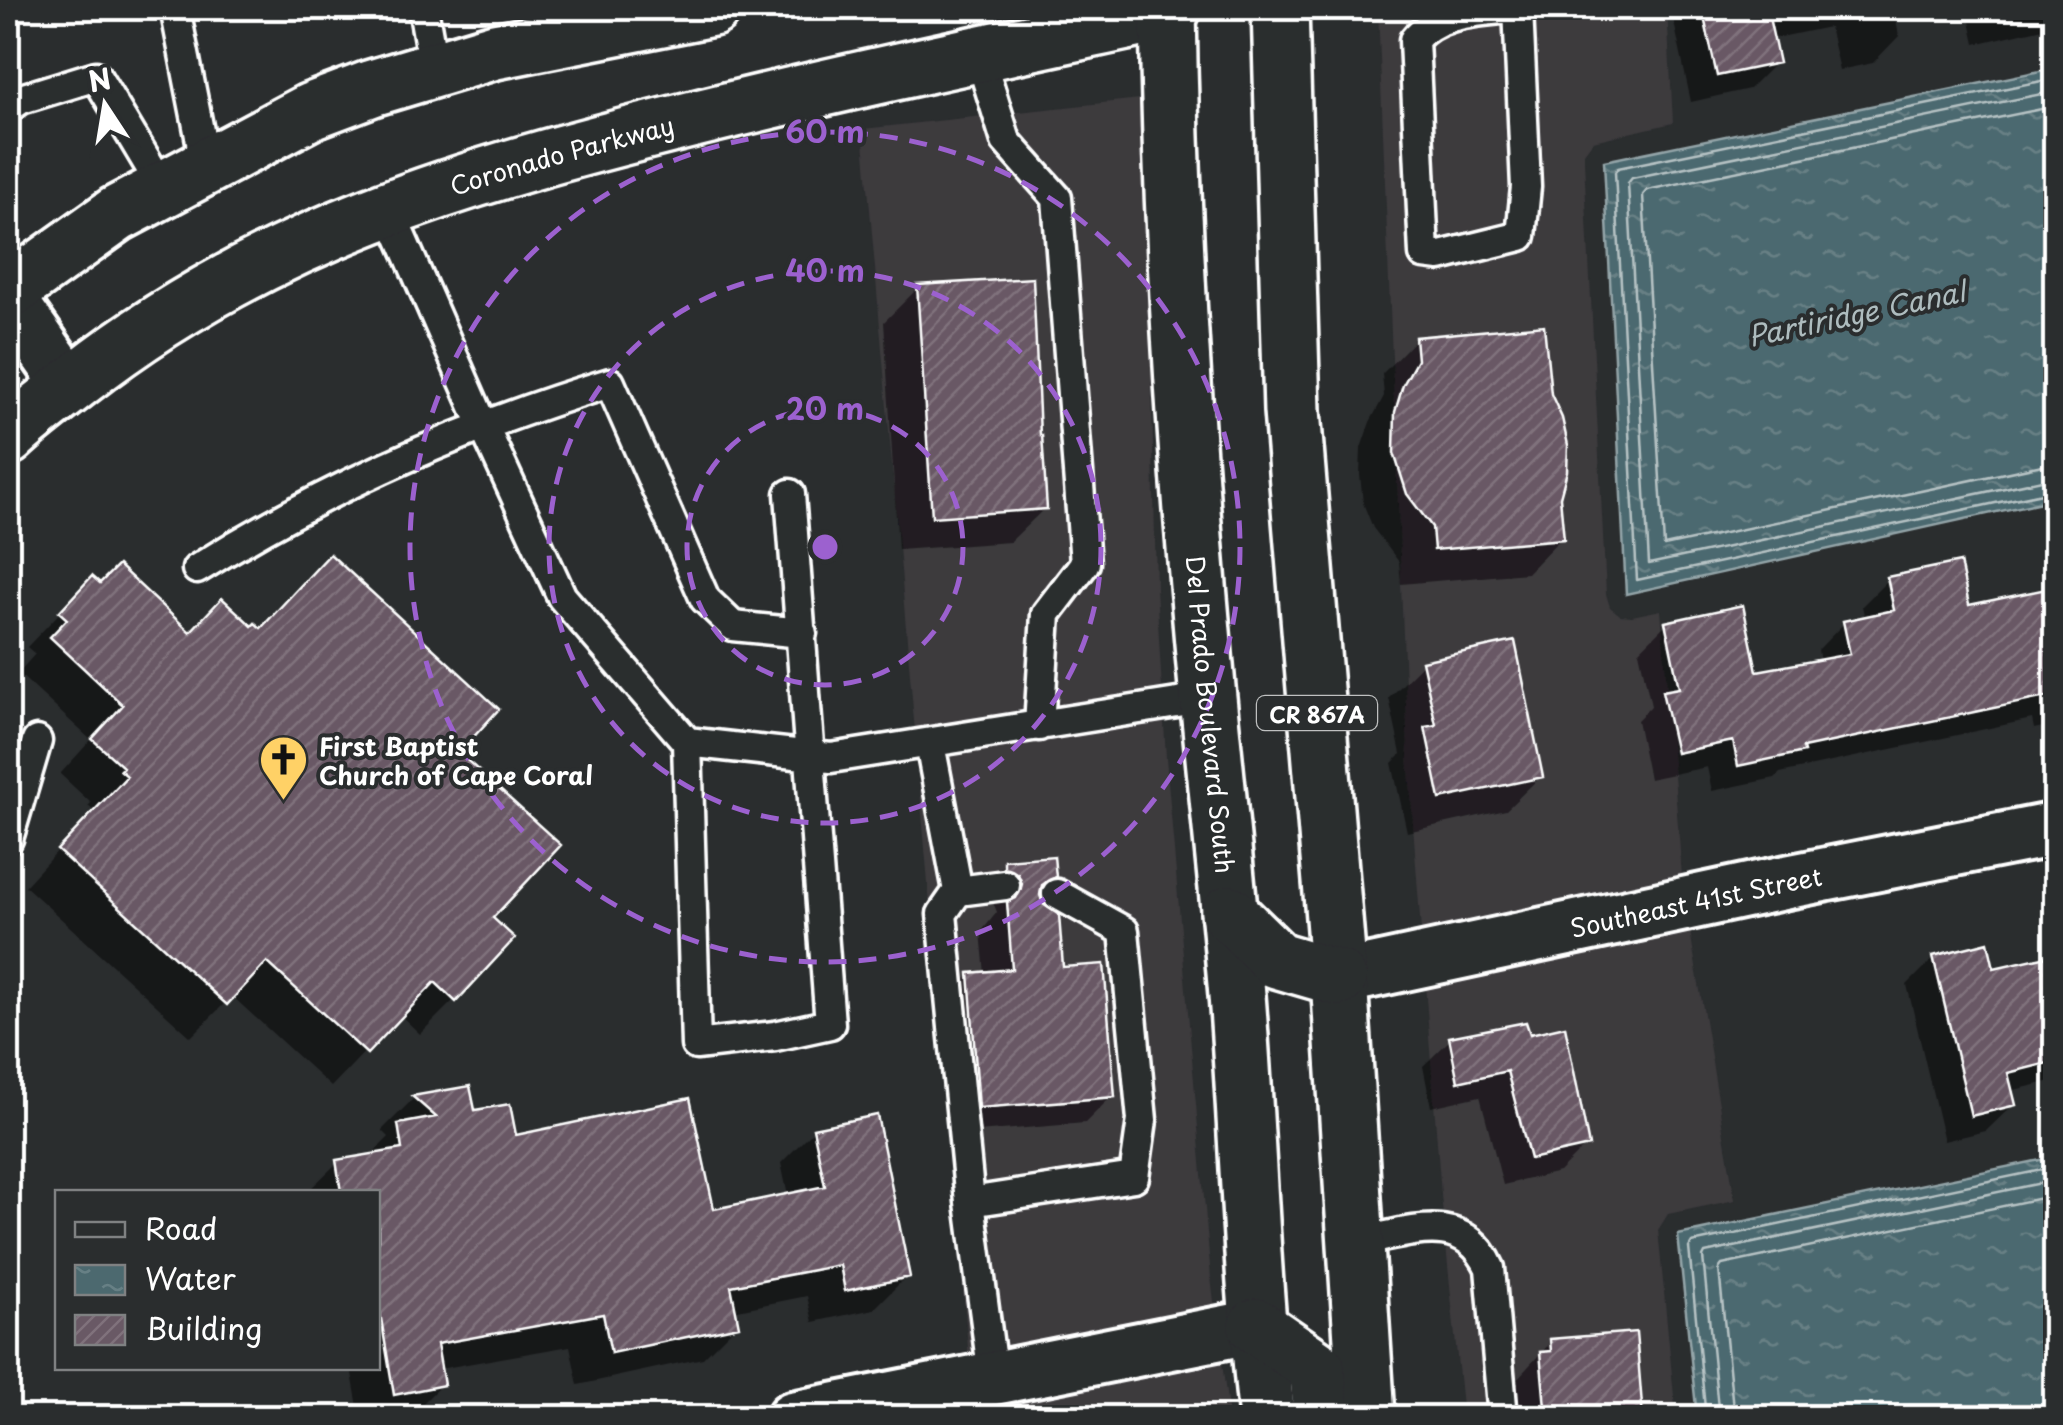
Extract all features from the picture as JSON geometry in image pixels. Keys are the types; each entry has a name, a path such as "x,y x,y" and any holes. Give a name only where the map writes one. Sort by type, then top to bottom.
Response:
{"main road":[{"path":"8,295 117,214 311,110 434,69 615,17 712,8"},
{"name":"CR 867A","path":"1280,8 1292,411 1339,978 1367,1418"},
{"name":"Coronado Parkway","path":"8,437 121,346 190,302 262,262 388,207 566,150 1170,9"},
{"name":"Del Prado Boulevard South","path":"1170,9 1170,124 1208,698 1237,997 1256,1326 1266,1418"},
{"path":"1229,912 1277,960 1339,978"},
{"path":"1256,1326 1316,1368 1322,1418"}],"street":[{"path":"8,295 70,386"},
{"name":"Southeast 41st Street","path":"1339,978 2056,828"},
{"path":"793,1418 982,1386 1256,1326"}],"lane":[{"path":"175,8 185,178"},
{"path":"422,8 434,69"},
{"path":"1515,8 1526,187 1521,236 1440,256 1424,254 1414,40 1426,24 1468,13 1515,8"},
{"path":"979,54 1006,140 1056,198 1086,563 1046,614 1038,726"},
{"path":"8,108 22,99 96,76 185,178"},
{"path":"388,207 562,597 686,742 696,1045 775,1036 830,1024 790,494"},
{"path":"196,569 271,522 483,426 537,404 610,383 705,599 733,626 802,633"},
{"path":"686,742 832,758 1208,698"},
{"path":"8,839 38,741"},
{"path":"930,744 958,891 942,914 970,1202 982,1386"},
{"path":"958,891 1005,885"},
{"path":"970,1202 1134,1177 1142,1120 1124,931 1057,894"},
{"path":"1358,1242 1433,1228 1456,1230 1481,1248 1490,1268 1504,1418"}],"shaded area":[{"path":"1378,8 1667,8 1673,123 1593,141 1584,153 1584,161 1606,594 1610,607 1620,615 1661,610 1683,889 1735,1200 1668,1214 1658,1230 1676,1417 1463,1417 1441,1195 1408,759"},
{"path":"1140,99 1147,162 1156,588 1166,758 1211,1278 1229,1417 974,1417 863,129"}],"water":[{"name":"Partiridge Canal","path":"2055,68 2055,499 1626,594 1604,161"},
{"path":"2055,1157 2055,1417 1697,1417 1678,1235"}],"building":[{"path":"1702,8 1767,8 1779,63 1717,76"},
{"path":"1033,278 1047,509 932,517 917,285"},
{"path":"1544,325 1551,394 1568,445 1560,497 1564,539 1434,550 1432,527 1407,494 1394,453 1395,412 1403,385 1417,360 1415,337"},
{"path":"330,554 499,709 459,753 561,845 493,918 515,938 456,1002 435,982 367,1054 267,962 227,1005 57,850 127,776 120,770 123,767 92,739 123,705 50,637 67,619 59,612 92,576 100,583 118,565 190,632 222,598 252,626 255,623 261,628"},
{"path":"1960,562 1969,605 2056,587 2056,695 1803,748 1804,752 1738,766 1733,741 1676,753 1662,691 1679,688 1665,622 1743,605 1757,671 1850,654 1843,621 1894,610 1887,577"},
{"path":"1515,641 1543,777 1440,799 1425,727 1436,725 1422,661"},
{"path":"1054,856 1056,877 1042,885 1040,895 1043,904 1059,915 1063,967 1104,964 1115,1097 979,1108 969,973 1012,969 1007,902 1016,898 1022,884 1018,874 1004,868 1004,860"},
{"path":"1988,942 1994,968 2056,954 2056,1061 2008,1073 2016,1105 1971,1116 1933,956"},
{"path":"1526,1022 1530,1034 1565,1026 1589,1146 1530,1159 1507,1071 1458,1082 1449,1037"},
{"path":"470,1086 475,1110 510,1104 516,1135 690,1098 714,1209 825,1186 813,1128 877,1115 910,1277 845,1291 840,1265 731,1286 739,1326 611,1353 603,1314 437,1344 444,1385 394,1395 380,1313 380,1190 341,1190 336,1160 402,1149 398,1124 436,1117 412,1096"},
{"path":"1636,1332 1643,1418 1546,1418 1540,1352 1551,1351 1550,1339"}],"place":[{"name":"First Baptist Church of Cape Coral","path":"284,802"}]}
